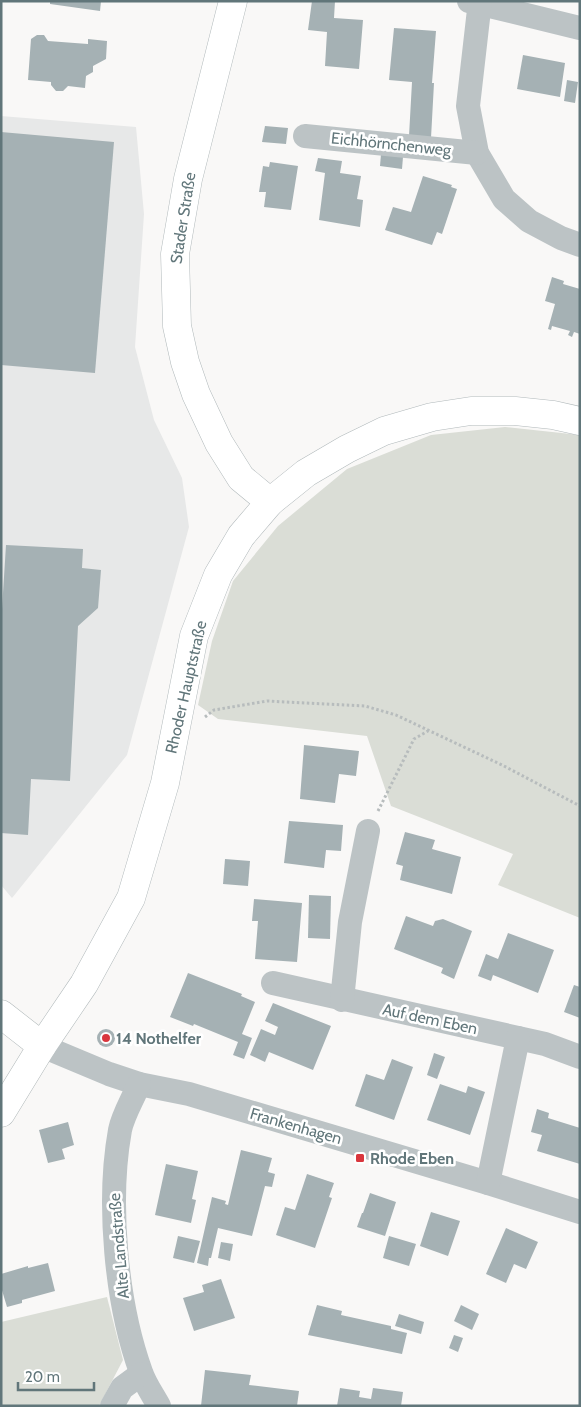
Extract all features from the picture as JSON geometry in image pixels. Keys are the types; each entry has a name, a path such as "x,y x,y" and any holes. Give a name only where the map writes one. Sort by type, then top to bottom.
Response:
{"main road":[{"name":"Stader Straße","path":"233,1 184,198 175,254 177,326 185,362 196,394 219,443 241,478 270,502"},
{"name":"Rhoder Hauptstraße","path":"1,1112 42,1046 84,984 131,898 165,783 194,636 218,575 241,536 270,502 306,473 347,449 384,431 432,417 471,411 506,411 553,415 580,421"},
{"path":"1,1014 42,1046"}],"street":[{"path":"476,2 580,28"},
{"name":"Eichhörnchenweg","path":"476,2 468,106 477,153 504,199 529,221 561,238 580,245"},
{"name":"Eichhörnchenweg","path":"305,136 477,153"},
{"path":"342,1000 350,922 368,831"},
{"name":"Auf dem Eben","path":"273,984 545,1044 580,1056"},
{"path":"488,1183 518,1038"},
{"name":"Frankenhagen","path":"42,1046 109,1074 139,1084 189,1094 580,1212"},
{"name":"Alte Landstraße","path":"139,1084 120,1128 114,1195 120,1286 130,1333 141,1374 159,1406"},
{"path":"112,1406 122,1388 141,1374"}],"path":[{"path":"178,713 204,718 214,710 267,700 365,706 396,715 502,765 580,806"},
{"path":"368,831 414,739 429,731"}],"shaded area":[{"path":"1,116 136,127 144,214 135,347 154,420 182,478 189,527 127,755 12,898 1,885"},
{"path":"505,427 580,435 580,918 498,885 513,854 391,806 367,736 218,719 198,705 212,641 233,581 278,526 347,469 431,435"},
{"path":"107,1297 123,1360 99,1406 1,1406 1,1322"}],"building":[{"path":"50,1 101,1 100,11 50,4"},
{"path":"312,1 335,1 334,18 363,20 359,69 325,66 327,32 308,30"},
{"path":"394,28 436,31 432,83 434,83 431,138 409,136 412,82 389,80"},
{"path":"37,35 44,35 48,41 88,44 88,39 107,41 106,59 93,66 93,72 86,76 85,88 68,86 63,91 56,91 51,82 28,80 31,39"},
{"path":"523,55 565,63 560,97 517,89"},
{"path":"567,80 578,82 575,103 564,101"},
{"path":"265,126 288,128 286,144 262,142"},
{"path":"1,132 114,142 95,373 1,365"},
{"path":"381,154 403,157 402,169 380,166"},
{"path":"318,158 342,161 340,173 361,176 357,199 363,200 360,227 319,220 325,173 315,171"},
{"path":"270,162 298,166 291,210 264,207 266,192 259,192 263,166 269,167"},
{"path":"423,176 452,185 451,187 457,189 442,234 437,232 432,245 385,230 393,207 411,212"},
{"path":"552,277 564,281 563,284 580,289 580,334 574,332 572,337 568,335 570,331 552,326 551,330 548,329 555,304 545,301"},
{"path":"6,545 83,549 82,568 101,570 98,608 78,626 70,781 31,779 28,835 1,833 1,625"},
{"path":"304,745 359,751 356,776 339,774 335,803 300,799"},
{"path":"289,821 343,825 341,851 326,850 324,868 284,863"},
{"path":"405,832 435,840 432,849 461,857 452,894 400,880 403,866 396,864"},
{"path":"225,859 250,861 248,886 223,884"},
{"path":"309,895 331,896 330,939 308,938"},
{"path":"254,899 302,903 297,962 255,959 258,921 252,921"},
{"path":"406,916 433,926 435,921 443,919 472,931 454,979 441,973 443,968 394,949"},
{"path":"508,933 554,950 538,993 493,975 491,981 478,976 486,954 498,959"},
{"path":"188,973 242,994 241,996 255,1002 242,1034 252,1038 244,1059 233,1055 238,1042 194,1024 193,1026 170,1017"},
{"path":"574,985 580,987 580,1018 564,1012"},
{"path":"273,1003 331,1026 313,1070 269,1052 265,1062 250,1055 261,1029 275,1035 278,1027 265,1021"},
{"name":"14 Nothelfer","path":"106,1029 112,1032 115,1038 112,1044 106,1047 100,1044 97,1038 100,1032"},
{"path":"434,1053 445,1057 437,1079 427,1075"},
{"path":"392,1059 413,1067 394,1120 355,1106 366,1074 384,1080"},
{"path":"440,1084 466,1093 468,1086 485,1092 470,1135 427,1120"},
{"path":"537,1109 549,1113 548,1118 580,1128 580,1164 537,1151 542,1135 531,1132"},
{"path":"68,1122 74,1145 62,1149 65,1159 48,1163 39,1130"},
{"path":"241,1150 272,1158 268,1172 275,1174 272,1187 265,1186 252,1236 218,1228 208,1266 197,1263 212,1197 226,1201 225,1204 228,1205"},
{"path":"166,1164 198,1171 192,1199 196,1200 191,1223 155,1215"},
{"path":"307,1174 334,1183 329,1197 332,1198 315,1248 276,1235 285,1207 295,1210"},
{"path":"370,1193 396,1202 385,1236 357,1227"},
{"path":"431,1212 460,1221 448,1256 420,1246"},
{"path":"506,1228 538,1242 526,1269 514,1264 506,1283 486,1274"},
{"path":"178,1236 200,1241 194,1263 173,1258"},
{"path":"389,1236 416,1244 409,1266 383,1258"},
{"path":"221,1242 233,1244 230,1261 218,1258"},
{"path":"48,1263 55,1291 22,1300 22,1303 7,1307 1,1287 1,1274 28,1266 28,1268"},
{"path":"221,1279 235,1318 194,1331 183,1298 204,1292 202,1285"},
{"path":"317,1305 342,1311 341,1315 391,1326 391,1329 407,1333 402,1354 308,1335"},
{"path":"461,1305 479,1314 472,1330 454,1321"},
{"path":"399,1314 424,1322 421,1334 395,1326"},
{"path":"454,1335 463,1338 458,1352 449,1348"},
{"path":"205,1370 251,1375 249,1385 299,1391 297,1406 201,1406"},
{"path":"340,1388 360,1391 359,1397 371,1399 373,1388 403,1392 401,1406 337,1406"}],"place":[{"name":"14 Nothelfer","path":"106,1038"},
{"name":"Rhode Eben","path":"360,1158"}]}
